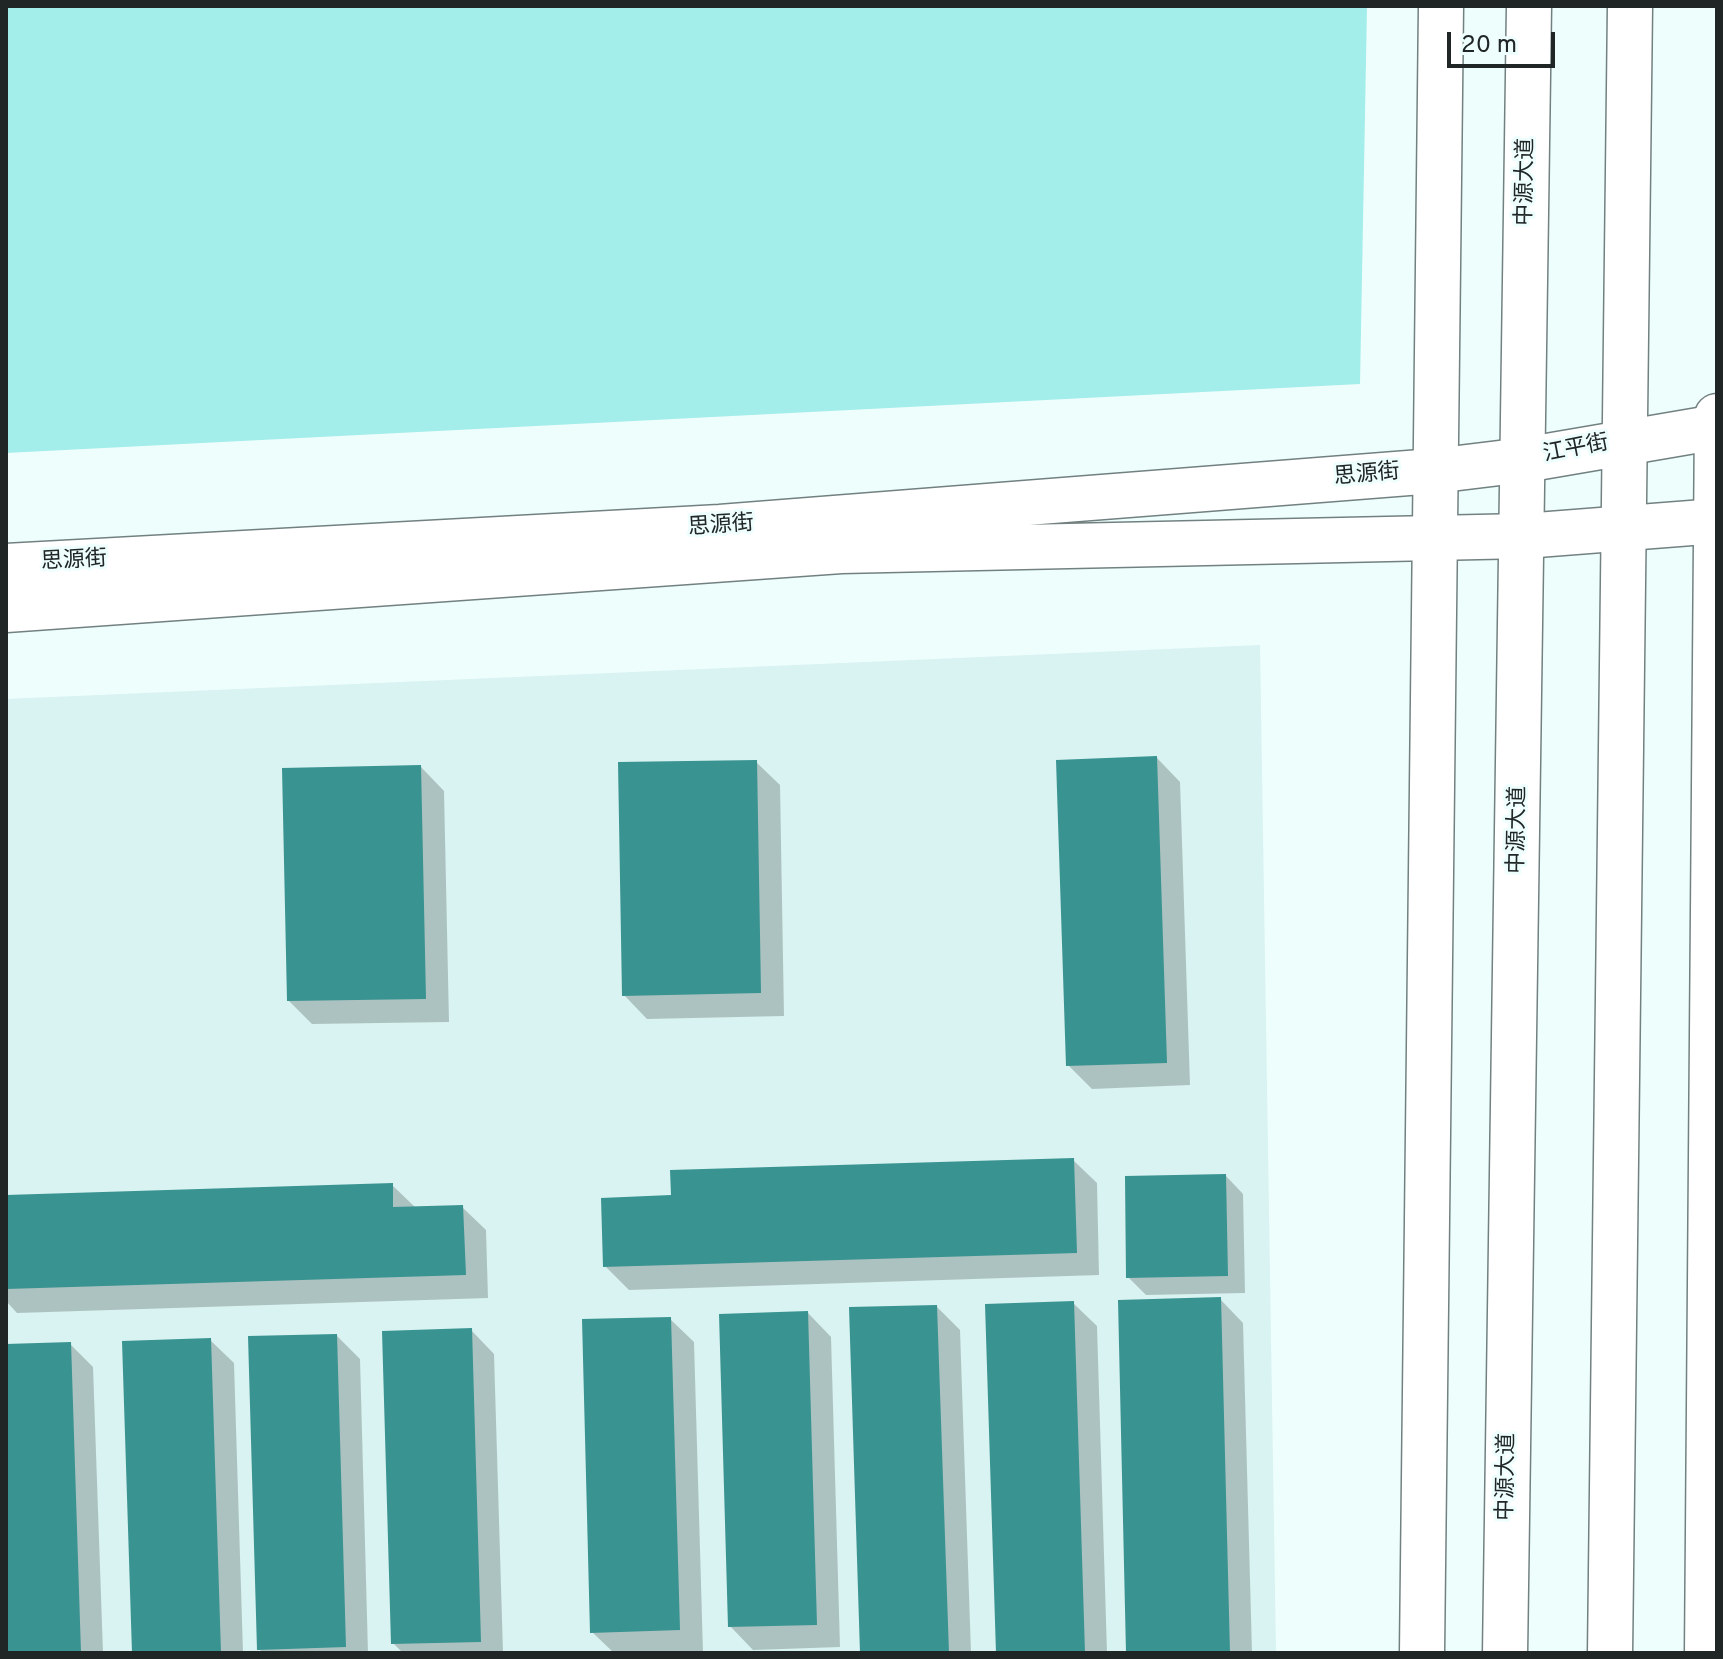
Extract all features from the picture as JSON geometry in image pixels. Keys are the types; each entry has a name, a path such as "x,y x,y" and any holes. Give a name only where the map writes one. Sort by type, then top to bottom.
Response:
{"main road":[{"path":"1422,1653 1432,537 1441,6"},
{"name":"中源大道","path":"1505,1653 1524,536 1529,6"},
{"path":"1610,1653 1630,6"},
{"path":"1707,1653 1717,416"},
{"name":"江平街","path":"1434,471 1524,460 1717,427"},
{"name":"思源街","path":"6,566 720,527 1434,471"},
{"path":"1432,537 1524,536 1717,521"},
{"name":"思源街","path":"6,610 841,551 1432,537"}],"shaded area":[{"path":"6,6 1367,6 1360,384 6,453"},
{"path":"1260,645 1276,1653 6,1653 6,699"}],"building":[{"path":"1157,756 1167,1063 1066,1066 1056,760"},
{"path":"757,760 761,993 622,996 618,762"},
{"path":"421,765 426,999 287,1001 282,768"},
{"path":"1074,1158 1077,1253 603,1267 601,1198 671,1195 670,1170"},
{"path":"1226,1174 1228,1276 1126,1278 1125,1176"},
{"path":"393,1183 393,1207 463,1205 466,1275 6,1289 6,1195"},
{"path":"1221,1297 1230,1653 1126,1653 1118,1300"},
{"path":"1074,1301 1085,1653 996,1653 985,1304"},
{"path":"937,1305 949,1653 860,1653 849,1307"},
{"path":"808,1311 817,1625 728,1627 719,1314"},
{"path":"671,1317 680,1630 590,1633 582,1319"},
{"path":"472,1328 481,1642 391,1644 382,1331"},
{"path":"337,1334 346,1647 257,1650 248,1336"},
{"path":"211,1338 221,1653 132,1653 122,1341"},
{"path":"71,1342 81,1653 6,1653 6,1344"}]}
